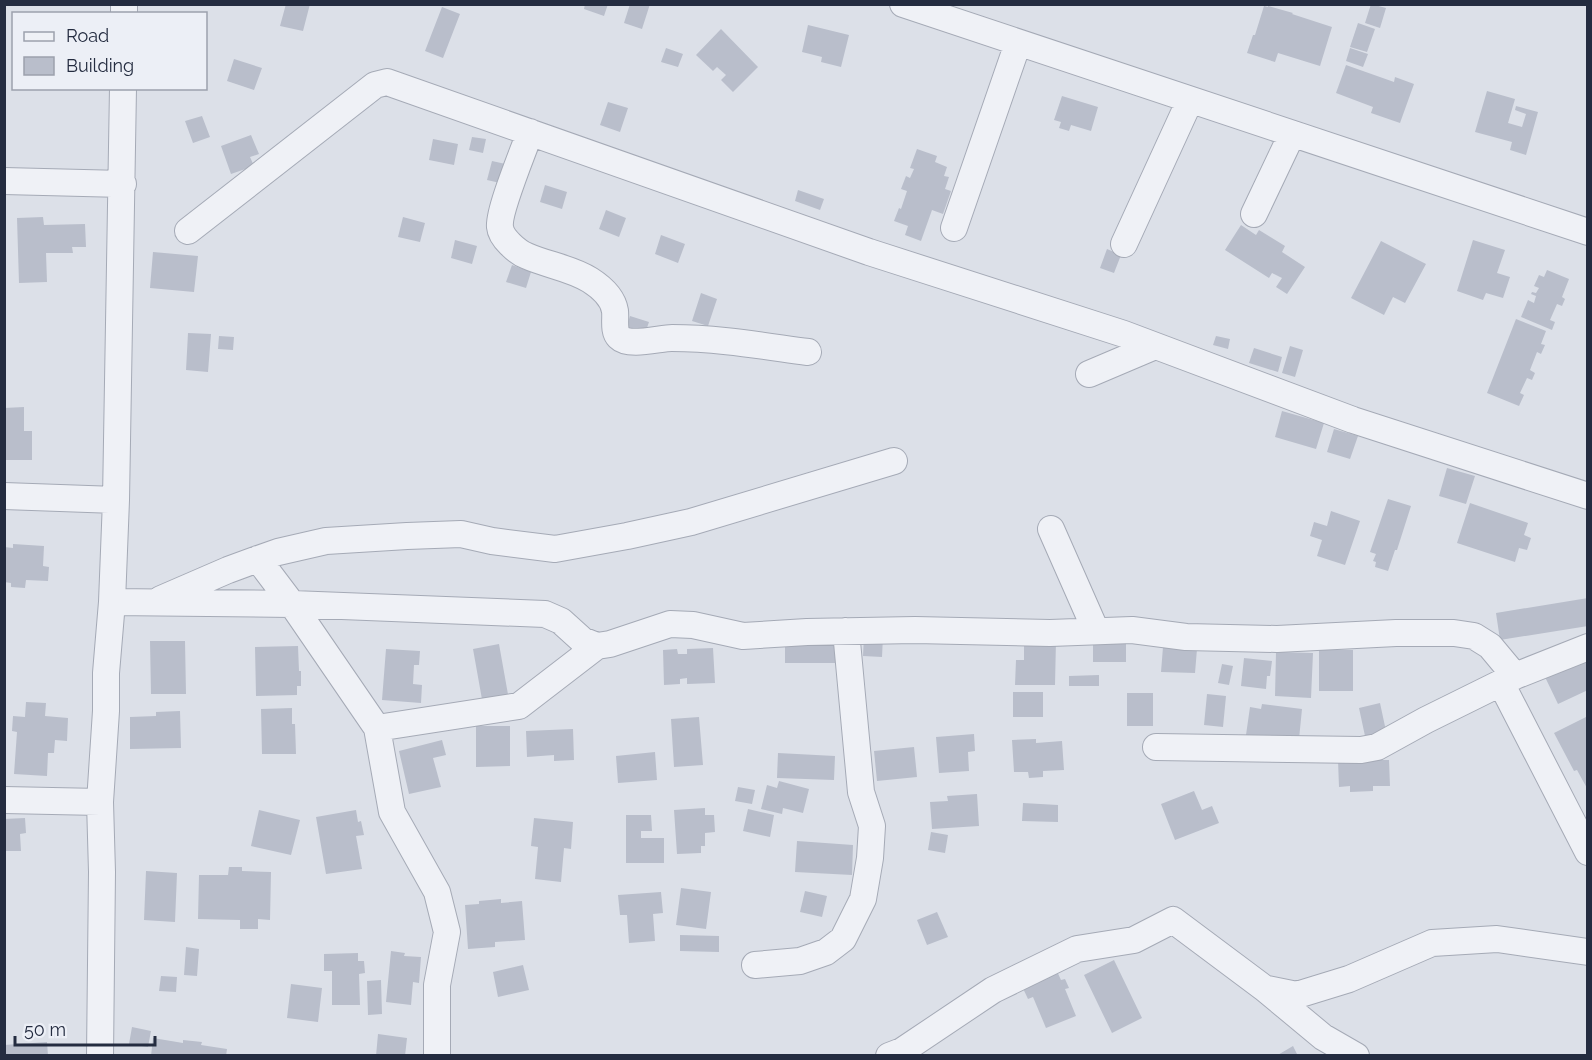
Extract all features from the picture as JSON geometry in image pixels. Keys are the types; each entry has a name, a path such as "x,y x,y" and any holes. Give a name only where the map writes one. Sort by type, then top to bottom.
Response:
{"street":[{"path":"903,4 1587,232"},
{"path":"954,228 1018,43"},
{"path":"188,231 375,85 387,82 869,252 1124,334 1353,420 1587,496"},
{"path":"100,1056 102,872 100,801 116,500 123,90"},
{"path":"1124,244 1190,100"},
{"path":"530,132 502,210 500,228 509,244 524,255 576,272 603,290 612,301 616,332 619,338 637,342 670,338 695,339 808,352"},
{"path":"1254,214 1292,134"},
{"path":"4,181 123,184"},
{"path":"1089,374 1155,346"},
{"path":"153,602 258,559 326,541 461,534 492,541 555,549 627,537 690,522 894,461"},
{"path":"4,496 116,500"},
{"path":"1051,529 1096,631"},
{"path":"258,559 292,604 377,728 392,812 437,892 447,932 437,985 437,1056"},
{"path":"112,602 292,604 545,614 561,621 582,640 597,646"},
{"path":"377,728 519,706 597,646 610,644 670,624 693,625 743,636 915,630 1050,633 1132,630 1186,636 1277,639 1396,633 1454,633 1474,636 1490,646 1508,679 1587,852"},
{"path":"755,965 800,961 826,952 843,939 863,899 870,858 872,826 861,792 846,631"},
{"path":"1156,747 1361,750 1377,747 1508,679 1587,647"},
{"path":"4,800 100,801"},
{"path":"889,1056 902,1052 993,990 1077,949 1134,940 1173,920 1264,988 1323,1037 1356,1056"},
{"path":"1264,988 1297,995 1349,979 1432,943 1497,939 1587,952"}],"building":[{"path":"286,4 310,4 303,31 280,26"},
{"path":"585,4 608,4 604,16 584,9"},
{"path":"630,4 650,4 642,29 624,23"},
{"path":"1371,4 1386,8 1380,28 1365,23"},
{"path":"1264,6 1293,13 1332,27 1320,66 1278,53 1275,62 1247,53"},
{"path":"442,7 460,14 443,58 425,51"},
{"path":"1358,23 1375,29 1367,52 1350,47"},
{"path":"808,25 849,35 841,67 821,62 822,57 802,52"},
{"path":"721,29 758,67 733,92 721,80 726,75 717,67 713,71 696,55"},
{"path":"666,48 683,54 678,67 661,62"},
{"path":"1350,48 1368,54 1363,67 1346,61"},
{"path":"234,59 262,68 254,90 227,81"},
{"path":"1346,65 1394,82 1395,77 1414,84 1400,123 1371,113 1373,107 1336,93"},
{"path":"1487,91 1515,99 1508,123 1522,127 1526,114 1515,110 1516,106 1538,112 1526,155 1510,150 1512,142 1475,132"},
{"path":"1062,96 1098,107 1091,131 1071,125 1069,131 1059,128 1061,122 1054,120"},
{"path":"608,102 628,108 620,132 600,125"},
{"path":"202,116 210,137 193,143 185,121"},
{"path":"251,135 259,154 250,157 254,166 231,174 221,146"},
{"path":"472,137 486,139 483,153 469,150"},
{"path":"433,139 458,144 454,165 429,160"},
{"path":"917,149 937,156 935,162 947,167 944,176 949,177 945,189 951,191 943,214 932,210 921,241 905,235 908,226 894,221 907,191 901,189 906,176 910,178 914,169 910,168"},
{"path":"492,161 514,166 509,185 487,180"},
{"path":"545,185 567,192 562,209 540,202"},
{"path":"798,190 824,199 820,210 795,201"},
{"path":"606,210 626,218 619,237 599,229"},
{"path":"43,217 44,225 85,224 86,247 72,247 73,253 46,253 47,282 19,283 17,218"},
{"path":"403,217 425,223 420,242 398,237"},
{"path":"1241,225 1256,235 1259,230 1285,246 1282,252 1305,267 1287,294 1276,287 1282,278 1272,273 1269,278 1225,250"},
{"path":"661,235 685,244 678,263 655,254"},
{"path":"455,240 477,246 472,264 451,258"},
{"path":"1473,240 1505,250 1497,273 1510,277 1503,298 1486,293 1483,300 1457,291"},
{"path":"1381,241 1426,264 1405,303 1393,297 1384,315 1351,298"},
{"path":"1107,249 1121,255 1114,273 1100,268"},
{"path":"153,252 198,256 194,292 150,288"},
{"path":"512,265 531,272 526,288 506,282"},
{"path":"1547,270 1569,279 1562,297 1565,299 1562,306 1557,304 1550,320 1555,322 1552,330 1521,317 1528,300 1534,303 1536,296 1531,294 1536,293 1539,288 1534,286 1539,275 1544,277"},
{"path":"701,293 717,299 708,326 692,321"},
{"path":"630,316 649,322 643,339 625,332"},
{"path":"1516,319 1546,331 1541,344 1545,345 1541,354 1537,352 1530,370 1535,373 1532,380 1527,378 1520,393 1524,395 1519,406 1487,393"},
{"path":"188,333 211,334 208,372 186,370"},
{"path":"219,336 234,337 233,350 218,349"},
{"path":"1216,336 1230,339 1228,349 1213,345"},
{"path":"1290,346 1303,350 1295,377 1282,373"},
{"path":"1254,348 1282,357 1278,372 1249,363"},
{"path":"24,407 24,431 32,431 32,460 4,460 4,408"},
{"path":"1282,411 1324,423 1316,449 1275,437"},
{"path":"1334,429 1358,436 1350,459 1327,452"},
{"path":"1447,468 1475,476 1466,504 1439,496"},
{"path":"1388,499 1411,506 1388,571 1375,567 1376,562 1373,561 1376,554 1370,552"},
{"path":"1470,503 1528,523 1524,535 1531,538 1527,550 1519,548 1515,562 1457,543"},
{"path":"1331,511 1360,521 1345,565 1317,556 1322,540 1310,536 1314,522 1327,526"},
{"path":"13,544 44,546 43,566 49,567 48,581 26,580 25,588 11,587 11,583 4,582 4,547 13,548"},
{"path":"1588,598 1588,626 1500,640 1496,613"},
{"path":"864,635 883,636 882,657 863,656"},
{"path":"785,638 837,638 837,663 785,663"},
{"path":"1024,640 1056,640 1055,685 1015,685 1016,660 1024,660"},
{"path":"150,641 185,641 186,694 151,694"},
{"path":"1093,642 1126,642 1126,662 1093,662"},
{"path":"499,644 509,700 483,705 473,649"},
{"path":"298,646 301,686 297,686 297,695 256,696 255,647"},
{"path":"1163,647 1197,649 1195,673 1161,672"},
{"path":"713,648 715,683 687,684 687,678 680,679 680,684 664,685 663,650 677,649 678,654 687,654 687,649"},
{"path":"386,649 420,651 419,665 414,665 413,684 422,685 421,703 382,700"},
{"path":"1319,650 1353,650 1353,691 1319,691"},
{"path":"1276,652 1313,653 1311,698 1275,696"},
{"path":"1588,657 1588,690 1558,704 1545,677"},
{"path":"1244,658 1272,661 1266,689 1241,686"},
{"path":"1222,664 1233,666 1229,685 1218,683"},
{"path":"1099,675 1099,686 1069,686 1069,676"},
{"path":"1013,692 1043,692 1043,717 1013,717"},
{"path":"1127,693 1153,693 1153,726 1127,726"},
{"path":"1207,694 1226,696 1223,727 1204,725"},
{"path":"26,702 46,703 45,716 68,718 67,741 55,740 54,753 48,753 47,776 14,774 17,732 12,731 13,716 25,717"},
{"path":"1380,703 1386,731 1365,736 1359,708"},
{"path":"1262,704 1302,709 1299,739 1246,735 1250,707 1261,709"},
{"path":"292,708 296,754 262,754 261,709"},
{"path":"180,711 181,748 130,749 130,717 156,716 156,712"},
{"path":"1588,716 1588,790 1577,770 1574,771 1554,733"},
{"path":"699,717 703,765 674,767 671,719"},
{"path":"476,726 510,726 510,766 476,767"},
{"path":"573,729 574,760 554,761 554,755 527,757 526,731"},
{"path":"974,734 975,751 968,752 969,771 939,773 936,737"},
{"path":"1036,739 1036,743 1062,741 1064,770 1043,771 1043,777 1029,778 1028,772 1014,772 1012,740"},
{"path":"442,740 446,755 433,758 441,787 409,794 399,751"},
{"path":"914,747 917,777 877,781 874,751"},
{"path":"655,752 657,780 618,783 616,756"},
{"path":"778,753 835,756 834,780 777,778"},
{"path":"1338,760 1389,760 1390,786 1373,786 1373,791 1350,792 1350,786 1339,787"},
{"path":"779,781 809,789 803,813 783,808 782,814 761,809 767,785 777,788"},
{"path":"738,787 755,790 752,804 735,801"},
{"path":"1194,791 1202,810 1212,806 1219,823 1175,840 1161,804"},
{"path":"977,794 979,826 932,829 930,802 948,801 947,796"},
{"path":"1023,803 1058,805 1058,822 1022,821"},
{"path":"705,808 705,815 714,815 715,832 705,833 705,846 701,846 701,853 677,854 674,810"},
{"path":"748,809 774,815 770,837 743,831"},
{"path":"259,810 300,820 291,855 251,846"},
{"path":"356,810 364,835 356,836 362,869 326,874 316,817"},
{"path":"626,815 651,815 652,831 641,831 641,838 664,838 664,863 626,863"},
{"path":"25,818 26,833 20,834 21,851 4,851 4,819"},
{"path":"534,818 573,822 571,849 564,848 561,882 535,879 538,847 531,846"},
{"path":"931,832 948,835 945,853 928,850"},
{"path":"797,841 853,845 852,875 795,872"},
{"path":"229,867 242,867 242,871 271,872 270,920 258,919 258,929 240,929 240,920 198,919 199,875 228,875"},
{"path":"146,871 177,873 175,922 144,920"},
{"path":"681,888 711,892 706,929 676,925"},
{"path":"805,891 827,896 822,917 800,912"},
{"path":"661,892 663,913 653,914 655,941 629,943 627,915 620,915 618,895"},
{"path":"501,899 501,903 522,901 525,940 495,942 495,947 468,949 465,905"},
{"path":"937,912 948,937 927,945 917,920"},
{"path":"680,935 719,936 719,952 680,951"},
{"path":"186,947 199,949 197,976 184,975"},
{"path":"391,951 405,953 404,956 421,957 419,983 413,982 411,1005 386,1002"},
{"path":"358,953 358,961 364,961 365,973 359,974 360,1005 332,1005 332,971 324,971 324,954"},
{"path":"1114,960 1142,1018 1112,1033 1084,975"},
{"path":"523,965 529,990 498,997 493,972"},
{"path":"1055,967 1061,980 1065,979 1069,988 1065,989 1076,1016 1046,1028 1033,997 1028,999 1020,982"},
{"path":"161,976 177,977 176,992 159,991"},
{"path":"381,980 382,1014 368,1015 367,981"},
{"path":"291,984 322,988 318,1022 287,1018"},
{"path":"132,1027 151,1031 148,1047 129,1044"},
{"path":"378,1034 407,1038 405,1056 376,1056"},
{"path":"153,1038 183,1043 183,1040 202,1042 201,1045 227,1049 226,1056 151,1056"},
{"path":"47,1042 48,1056 4,1056 4,1045"},
{"path":"1293,1046 1298,1056 1276,1056"}]}
